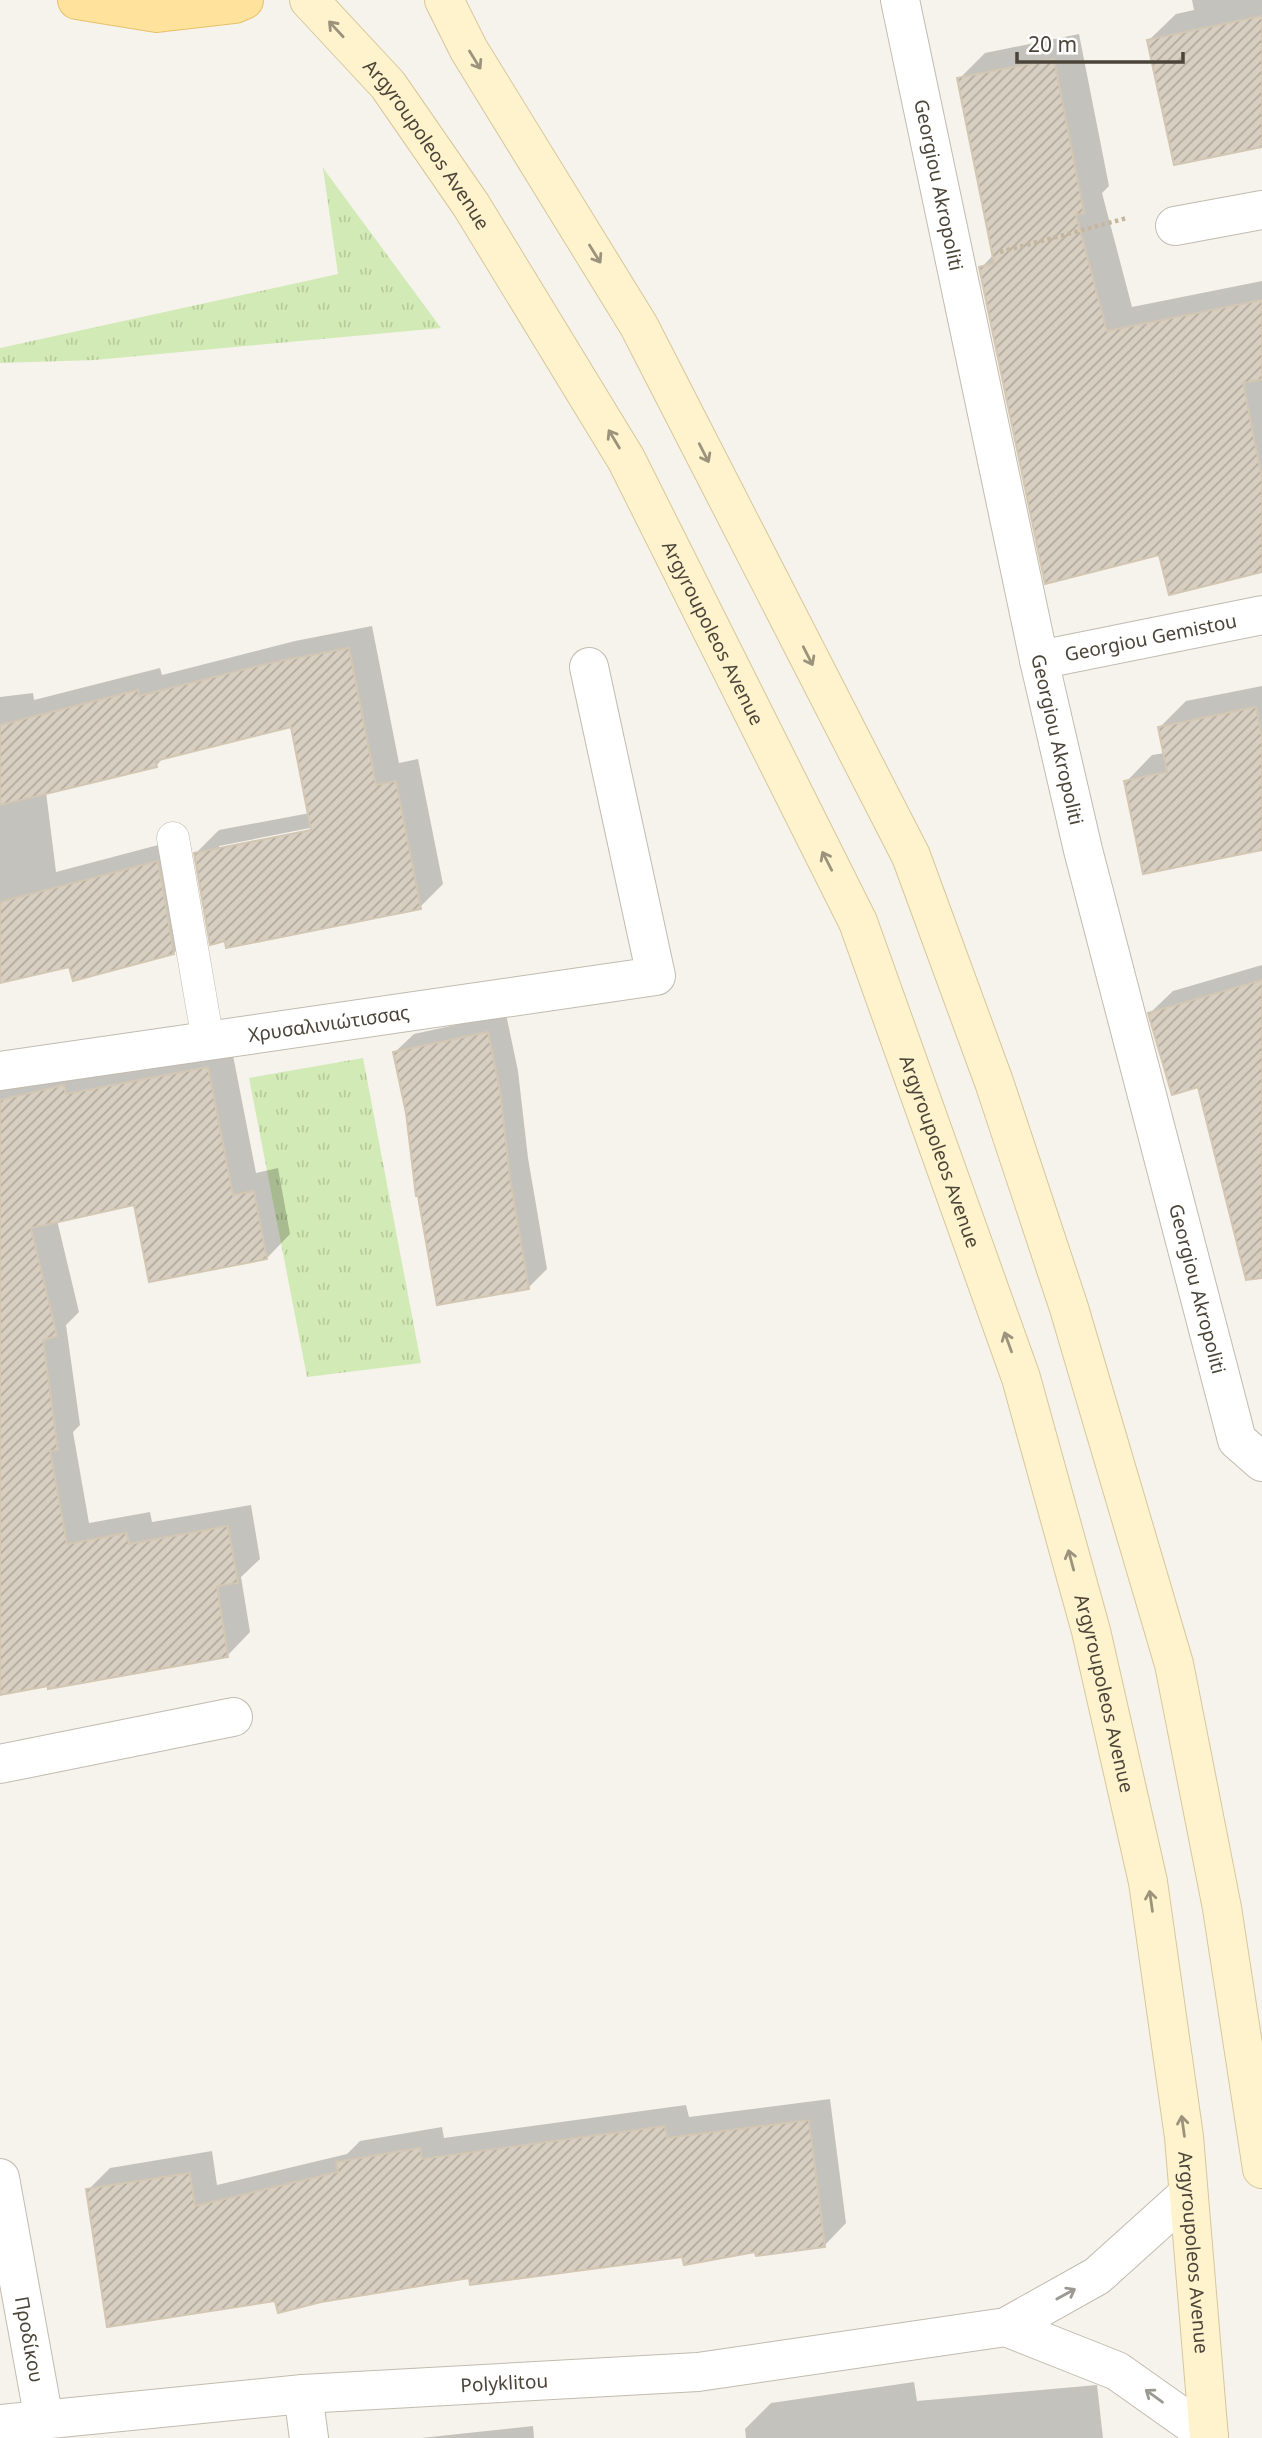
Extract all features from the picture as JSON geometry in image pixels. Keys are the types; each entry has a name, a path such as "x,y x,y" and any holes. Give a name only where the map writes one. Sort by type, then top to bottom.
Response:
{"main road":[{"path":"77,0 157,12 235,4 244,0"},
{"name":"Argyroupoleos Avenue","path":"309,0 388,85 471,205 626,459 858,922 1021,1378 1091,1631 1148,1882 1184,2137 1209,2437"},
{"path":"444,0 469,50 639,326 911,856 994,1082 1069,1308 1174,1664 1222,1908 1262,2169"}],"street":[{"name":"Georgiou Akropoliti","path":"901,0 1039,660 1083,850 1237,1440 1262,1461"},
{"path":"1175,226 1262,210"},
{"name":"Georgiou Gemistou","path":"1039,660 1262,615"},
{"name":"Χρυσαλινιώτισσας","path":"0,1070 656,976 589,667"},
{"path":"0,1764 233,1717"},
{"name":"Προδίκου","path":"0,2178 44,2420"},
{"path":"1006,2327 1097,2276 1188,2194"},
{"path":"1006,2327 1117,2371 1209,2437"},
{"name":"Polyklitou","path":"0,2424 303,2394 698,2372 1006,2327"},
{"path":"303,2394 309,2438"}],"lane":[{"path":"173,838 208,1041"}],"path":[{"path":"956,263 1145,214 1175,226"}],"green space":[{"path":"323,168 441,328 95,360 0,363 0,348 338,274"},
{"path":"363,1058 421,1363 307,1377 249,1078"}],"building":[{"path":"1262,16 1262,147 1174,165 1147,40"},
{"path":"1054,59 1084,213 1076,215 1107,331 1262,300 1262,379 1243,383 1262,478 1262,572 1169,595 1159,555 1045,584 979,267 994,263 957,78"},
{"path":"349,648 376,785 396,781 421,909 226,948 225,941 210,945 194,853 311,830 291,727 155,761 157,767 0,805 0,725 138,690 139,696 270,663"},
{"path":"1256,707 1262,738 1262,850 1143,874 1124,781 1167,772 1158,727"},
{"path":"158,861 174,954 73,981 69,967 0,983 0,902"},
{"path":"1262,980 1262,1278 1246,1280 1198,1087 1172,1095 1148,1013"},
{"path":"488,1032 500,1091 510,1178 529,1289 437,1305 416,1196 406,1113 393,1052"},
{"path":"208,1067 233,1195 254,1191 267,1259 149,1282 134,1205 31,1228 57,1336 43,1340 58,1450 50,1451 67,1544 127,1533 129,1544 228,1526 238,1583 217,1586 228,1657 0,1695 0,1100 64,1085 66,1094"},
{"path":"809,2120 825,2247 756,2256 755,2252 684,2265 682,2257 470,2285 469,2278 321,2302 278,2313 275,2301 107,2327 86,2189 190,2173 195,2206 338,2172 336,2162 420,2148 422,2159 665,2126 667,2138"}]}
